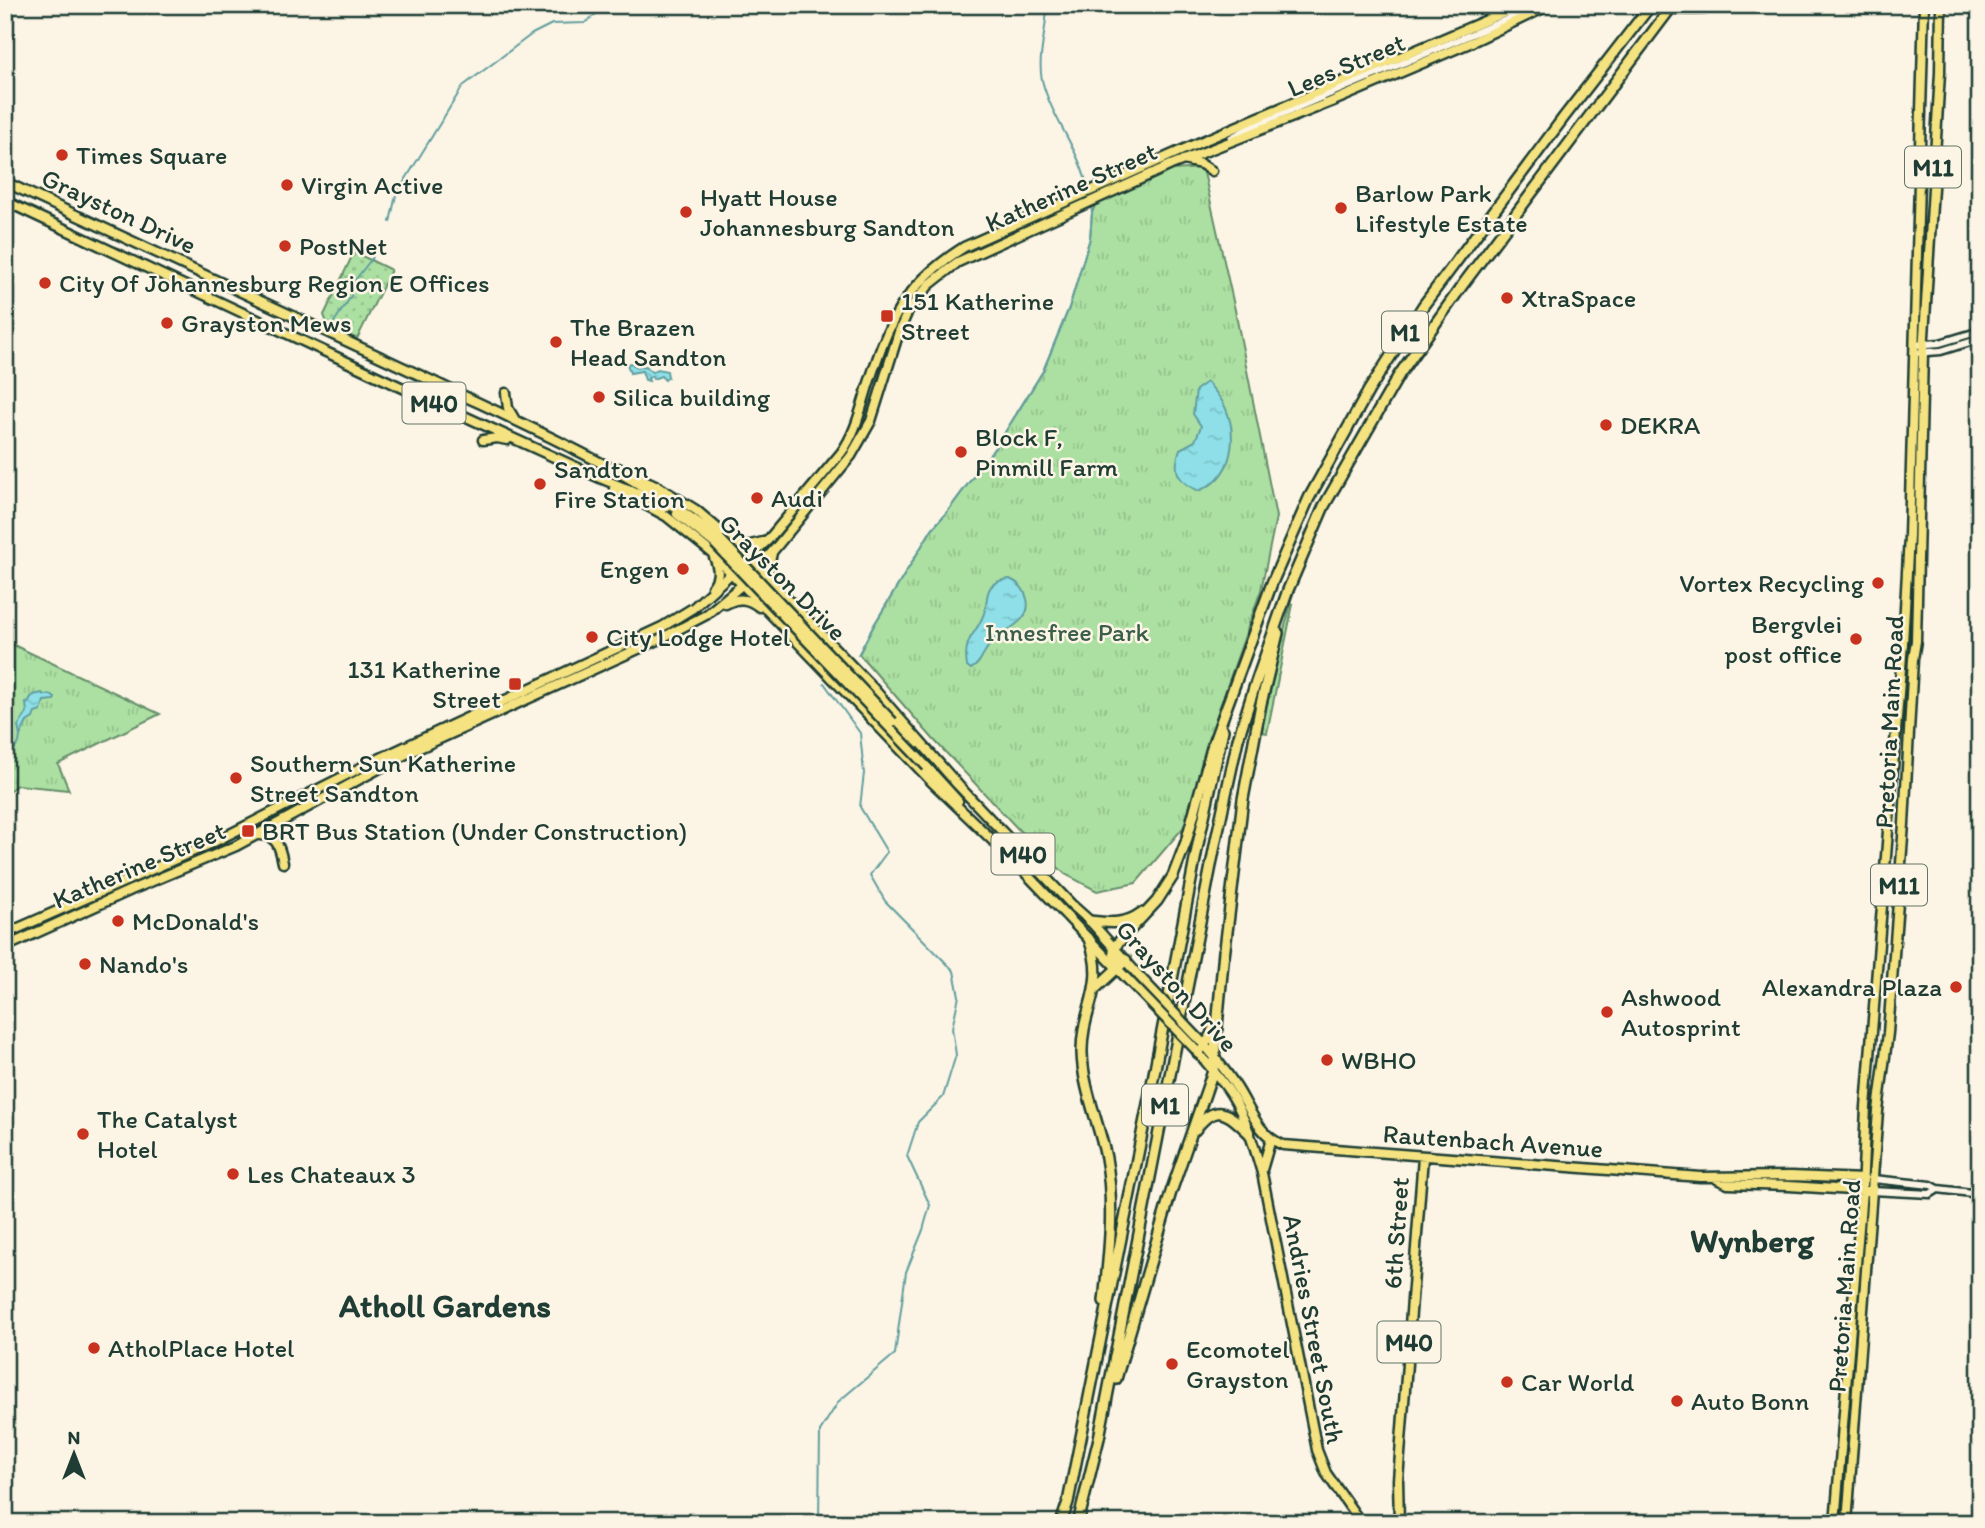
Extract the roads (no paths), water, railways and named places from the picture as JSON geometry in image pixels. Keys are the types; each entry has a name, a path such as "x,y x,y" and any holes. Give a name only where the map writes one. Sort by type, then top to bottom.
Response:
{"highway":[{"name":"M1","path":"1062,1523 1097,1363 1198,844 1230,701 1272,583 1309,498 1369,390 1423,306 1651,5"},
{"name":"M1","path":"1079,1523 1100,1438 1238,739 1288,590 1324,506 1399,375 1464,283 1673,5"},
{"path":"1200,1047 1213,1030 1216,1016 1238,831 1250,756 1288,590"},
{"path":"1117,968 1115,948 1157,901 1172,876 1186,842 1213,744 1230,701"},
{"path":"1090,921 1129,921 1149,906 1172,876"},
{"path":"1089,939 1096,958 1096,988 1084,1029 1082,1056 1088,1092 1107,1161 1111,1219 1097,1363"},
{"path":"1100,1438 1168,1204 1213,1071 1224,951"},
{"path":"1096,988 1126,960"},
{"path":"1190,1137 1206,1116 1219,1112 1231,1116 1249,1133"}],"main road":[{"path":"1507,12 1516,5"},
{"name":"Katherine Street","path":"5,947 257,835 406,754 658,640 706,615 743,584 774,551 851,456 871,421 908,311 923,292 958,262 1081,205 1100,192 1205,140 1522,5"},
{"name":"Katherine Street","path":"5,937 212,843 446,727 642,638 683,615 768,540 841,453 850,439 887,331 898,309 918,282 971,243 1081,195 1100,192 1320,107 1472,42 1550,5"},
{"name":"Pretoria Main Road","path":"1847,1523 1878,1111 1888,1033 1916,641 1924,5"},
{"name":"Pretoria Main Road","path":"1835,1523 1903,651 1919,349 1940,73 1941,5"},
{"path":"1182,160 1201,164 1212,171"},
{"name":"Grayston Drive","path":"5,182 578,450 681,516 715,544 1132,984 1200,1047 1215,1056 1257,1123 1271,1139"},
{"name":"Grayston Drive","path":"5,201 391,383 600,478 641,490 691,516 720,539 893,722 958,785 1126,960 1200,1047 1213,1071 1231,1094 1249,1133"},
{"path":"506,393 508,408 516,421"},
{"path":"483,440 502,439 553,455"},
{"path":"578,450 657,486 698,511 730,539 872,687 958,785"},
{"path":"600,478 673,520 712,553 931,781 1014,861"},
{"path":"730,539 746,546 758,545 768,540"},
{"path":"773,584 768,569 774,551"},
{"path":"701,600 715,584 718,576 719,569 712,553"},
{"path":"706,615 732,601 747,600 760,607 803,646"},
{"path":"257,835 274,839 279,846 283,863"},
{"name":"Andries Street South","path":"1249,1133 1262,1172 1317,1450 1326,1473 1361,1523"},
{"path":"1262,1172 1271,1139"},
{"name":"Rautenbach Avenue","path":"1271,1139 1298,1148 1714,1178 1728,1184 1781,1181"},
{"name":"6th Street","path":"1399,1523 1398,1480 1423,1157"},
{"path":"1781,1181 1873,1179"},
{"path":"1781,1181 1872,1192"}],"street":[{"name":"Lees Street","path":"1208,149 1252,126 1541,5"},
{"path":"1640,5 1700,11 1729,5"},
{"path":"1919,349 1980,331"},
{"path":"1919,349 1941,351 1980,339"},
{"path":"1873,1179 1931,1185 1938,1189 1980,1194"},
{"path":"1872,1192 1930,1195 1938,1189"}],"water":[{"path":"631,363 636,367 646,366 652,372 658,369 667,371 668,377 665,380 661,376 653,379 652,376 648,378 649,381 645,380 642,371 630,373 627,364"},
{"path":"1207,382 1226,409 1232,438 1226,467 1212,483 1199,491 1182,480 1177,464 1180,449 1195,441 1201,426 1193,414 1196,390"},
{"path":"1010,579 1019,584 1025,592 1028,607 1026,614 991,643 971,669 967,666 967,648 982,618 989,591 996,582"},
{"path":"42,693 55,698 44,701 41,711 35,713 27,722 20,736 18,726 27,713 26,703 33,695"}],"waterway":[{"path":"390,222 396,195 463,86 532,34 552,24 585,23 607,5"},
{"path":"1047,5 1041,62 1042,80 1052,108 1079,161 1088,190"},
{"path":"858,655 932,529 999,442 1043,371 1069,308 1090,238 1091,206"},
{"path":"332,325 351,296 352,284 373,257"},
{"path":"819,1523 820,1431 839,1401 895,1354 906,1272 930,1205 907,1156 918,1122 943,1097 956,1055 952,1028 959,996 954,971 885,901 870,875 887,852 860,807 864,773 860,733 824,683"},
{"path":"5,762 19,743 20,736"}],"place":[{"name":"Times Square","path":"62,155"},
{"name":"Virgin Active","path":"287,185"},
{"name":"Barlow Park Lifestyle Estate","path":"1341,208"},
{"name":"Hyatt House Johannesburg Sandton","path":"686,212"},
{"name":"PostNet","path":"285,246"},
{"name":"City Of Johannesburg Region E Offices","path":"45,283"},
{"name":"XtraSpace","path":"1507,298"},
{"name":"151 Katherine Street","path":"887,316"},
{"name":"Grayston Mews","path":"167,323"},
{"name":"The Brazen Head Sandton","path":"556,342"},
{"name":"Silica building","path":"599,397"},
{"name":"DEKRA","path":"1606,425"},
{"name":"Block F, Pinmill Farm","path":"961,452"},
{"name":"Sandton Fire Station","path":"540,484"},
{"name":"Audi","path":"757,498"},
{"name":"Engen","path":"683,569"},
{"name":"Vortex Recycling","path":"1878,583"},
{"name":"City Lodge Hotel","path":"592,637"},
{"name":"Bergvlei post office","path":"1856,639"},
{"name":"131 Katherine Street","path":"515,684"},
{"name":"Southern Sun Katherine Street Sandton","path":"236,778"},
{"name":"BRT Bus Station (Under Construction)","path":"248,831"},
{"name":"McDonald's","path":"118,921"},
{"name":"Nando's","path":"85,964"},
{"name":"Alexandra Plaza","path":"1956,987"},
{"name":"Ashwood Autosprint","path":"1607,1012"},
{"name":"WBHO","path":"1327,1060"},
{"name":"The Catalyst Hotel","path":"83,1134"},
{"name":"Les Chateaux 3","path":"233,1174"},
{"name":"AtholPlace Hotel","path":"94,1348"},
{"name":"Ecomotel Grayston","path":"1172,1364"},
{"name":"Car World","path":"1507,1382"},
{"name":"Auto Bonn","path":"1677,1401"}],"district":[{"name":"Wynberg","path":"1752,1240"},
{"name":"Atholl Gardens","path":"445,1305"}],"park label":[{"name":"Innesfree Park","path":"1067,632"}]}
